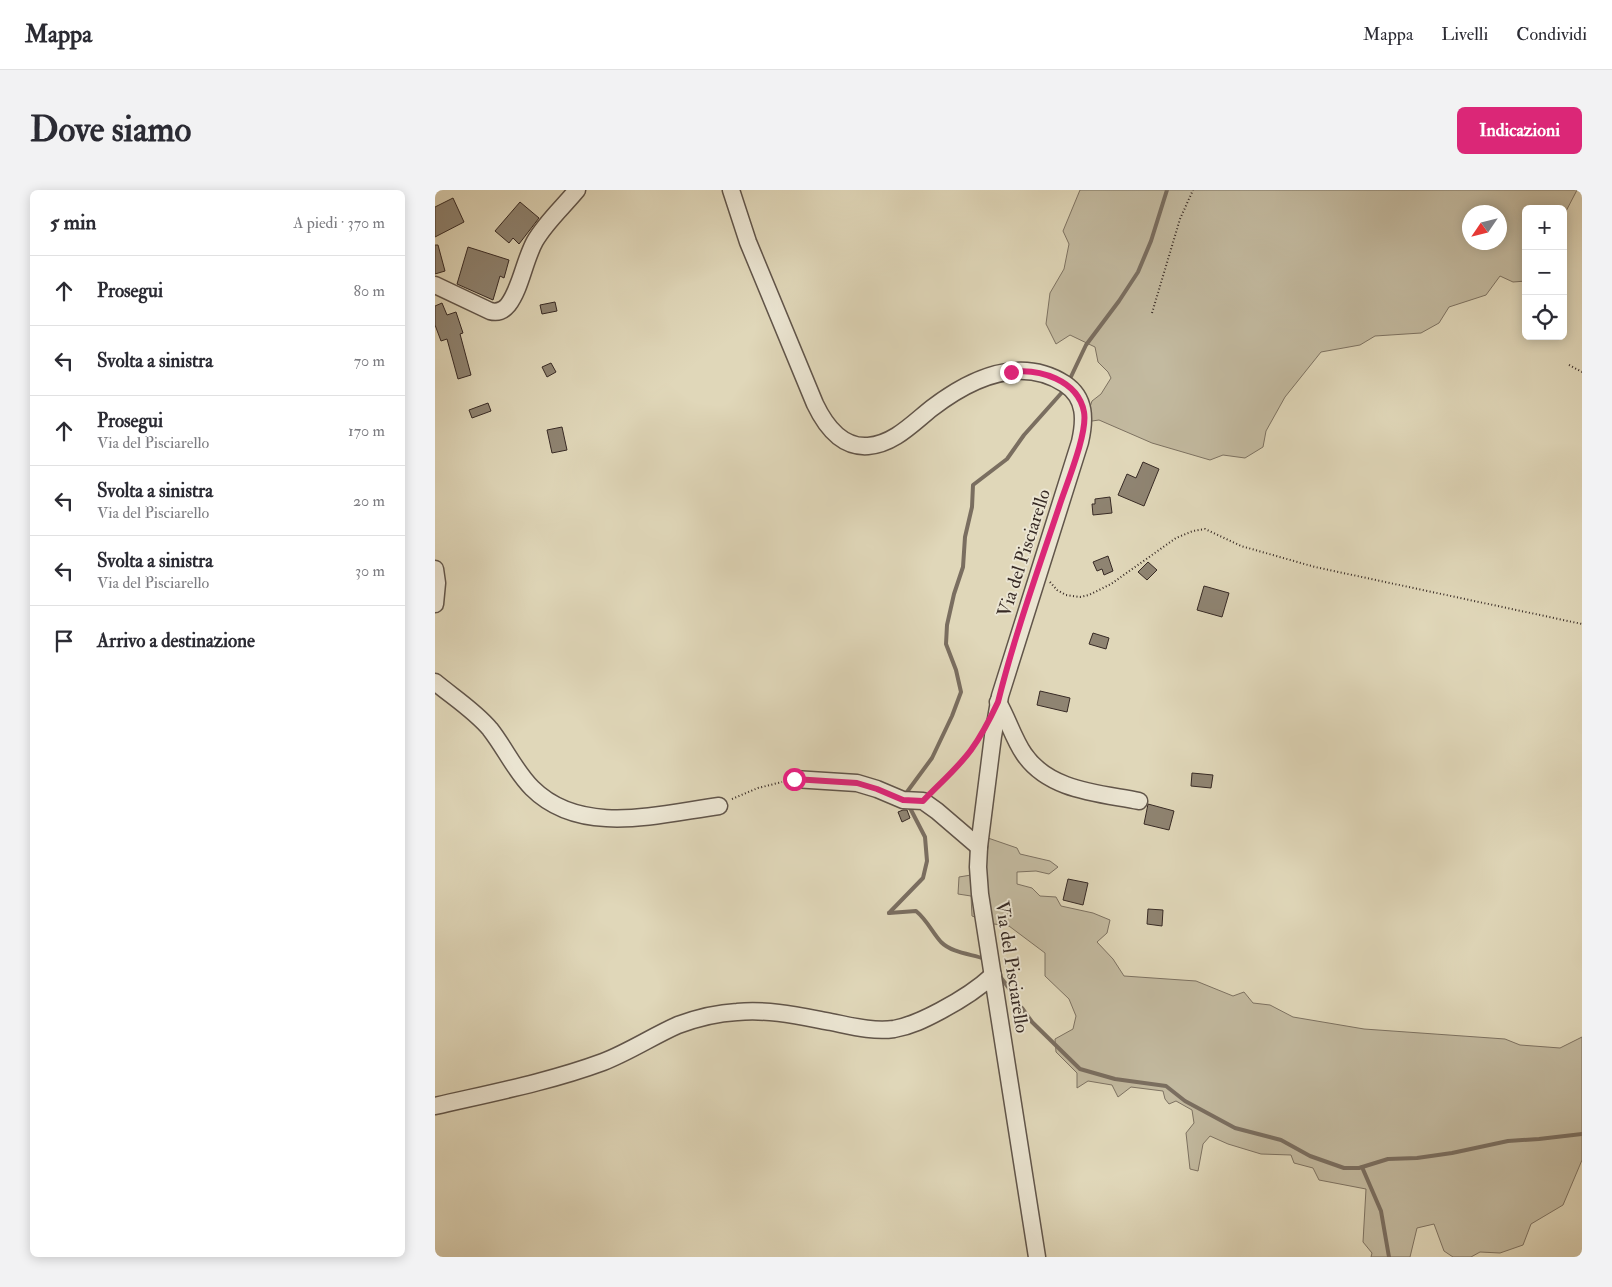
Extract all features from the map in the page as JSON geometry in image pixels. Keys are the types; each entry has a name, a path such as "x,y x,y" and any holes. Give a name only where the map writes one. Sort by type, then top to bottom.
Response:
{"street":[{"path":"435,285 490,311 498,312 503,309 508,305 515,291 535,241 547,224 577,190"},
{"name":"Via del Pisciarello","path":"731,190 745,234 817,409 828,426 841,439 854,445 863,446 885,441 901,433 951,395 992,375 1030,371 1046,375 1065,384 1075,394 1083,407 1084,424 1072,469 998,702 979,847 979,887 1037,1257"},
{"path":"435,569 437,582 435,604"},
{"path":"435,682 487,726 534,790 567,811 589,817 613,819 719,806"},
{"path":"998,702 1021,750 1032,764 1044,774 1074,788 1139,801"},
{"path":"794,779 857,783 903,800 923,801 979,847"},
{"path":"435,1106 515,1088 595,1064 624,1053 680,1025 703,1017 720,1014 770,1011 866,1029 885,1030 901,1028 921,1021 957,1002 977,990 993,976"}],"path":[{"path":"1153,314 1180,219 1193,190"},
{"path":"1569,365 1582,372"},
{"path":"1040,565 1044,575 1057,590 1066,595 1080,598 1111,584 1176,538 1193,531 1205,529 1241,546 1315,567 1582,624"},
{"path":"923,801 972,749 979,737"},
{"path":"719,806 758,788 794,779"}],"shaded area":[{"path":"1080,190 1577,190 1567,209 1567,205 1522,205 1522,281 1513,282 1500,276 1486,295 1449,307 1439,323 1421,333 1375,336 1360,345 1321,352 1285,397 1266,431 1263,447 1245,458 1223,455 1210,460 1152,443 1099,420 1085,422 1092,401 1101,394 1111,378 1098,362 1095,347 1070,335 1056,344 1046,324 1050,293 1064,269 1069,244 1063,231"},
{"path":"988,838 1017,848 1020,854 1050,861 1058,867 1049,874 1036,871 1017,872 1017,884 1032,888 1040,896 1056,897 1061,906 1093,913 1110,920 1107,933 1097,942 1113,959 1124,976 1196,981 1233,996 1244,992 1253,1003 1270,1005 1293,1017 1364,1029 1505,1039 1520,1045 1560,1048 1582,1037 1582,1160 1563,1205 1531,1224 1523,1245 1500,1253 1480,1252 1471,1257 1453,1257 1444,1251 1434,1224 1417,1228 1410,1257 1371,1257 1372,1253 1363,1242 1366,1189 1319,1180 1313,1168 1294,1163 1291,1155 1261,1154 1228,1144 1210,1136 1203,1144 1198,1171 1190,1169 1186,1133 1194,1123 1192,1110 1176,1101 1169,1104 1165,1099 1163,1091 1131,1087 1118,1097 1112,1085 1088,1081 1077,1088 1077,1073 1056,1052 1055,1039 1073,1029 1076,1016 1069,999 1045,976 1045,953 1009,926 994,924 972,916 971,896 958,894 959,877 971,875 985,857"}],"building":[{"path":"453,198 464,222 435,237 435,207"},
{"path":"520,202 539,218 519,244 513,238 509,243 495,231"},
{"path":"435,245 438,245 445,271 435,274"},
{"path":"468,247 509,260 504,278 500,276 493,300 457,284"},
{"path":"555,302 557,311 542,314 540,305"},
{"path":"442,303 447,315 456,312 463,333 460,334 471,375 458,379 447,339 441,341 435,325 435,306"},
{"path":"551,363 556,372 547,377 542,367"},
{"path":"488,403 491,411 472,418 469,410"},
{"path":"562,427 567,450 552,453 547,430"},
{"path":"1143,462 1159,469 1144,506 1118,495 1127,474 1136,478"},
{"path":"1110,497 1112,513 1093,515 1092,504 1095,504 1095,499"},
{"path":"1108,556 1113,571 1104,575 1102,569 1097,571 1093,562"},
{"path":"1148,562 1157,570 1147,580 1138,572"},
{"path":"1204,586 1229,593 1222,617 1197,610"},
{"path":"1093,633 1109,638 1106,649 1089,644"},
{"path":"1040,691 1070,698 1067,712 1037,705"},
{"path":"1192,773 1213,775 1211,788 1191,786"},
{"path":"1148,804 1174,811 1169,830 1144,824"},
{"path":"907,810 910,818 902,822 898,812"},
{"path":"1068,879 1088,883 1083,905 1063,900"},
{"path":"1148,909 1163,910 1162,926 1147,924"}],"waterway":[{"path":"1068,383 1086,345 1138,272 1151,241 1167,190"},
{"path":"904,796 932,758 961,692 956,670 946,644 947,625 963,567 965,537 972,507 973,485 1007,459 1024,435 1065,389"},
{"path":"889,913 923,878 927,861 925,837 909,806"},
{"path":"889,913 916,911 945,946 985,959"},
{"path":"999,975 1011,991 1015,1002 1032,1022 1080,1069 1115,1079 1166,1086 1185,1101 1235,1128 1281,1140 1310,1156 1344,1168 1359,1168 1388,1159 1417,1158 1452,1153 1508,1141 1582,1134"},
{"path":"1362,1167 1381,1211 1389,1257"}],"route":[{"path":"794,779 857,783 867,785 903,800 923,801 972,749 986,728 998,702 1072,469 1084,420 1081,402 1065,384 1035,371 1011,372"}]}
